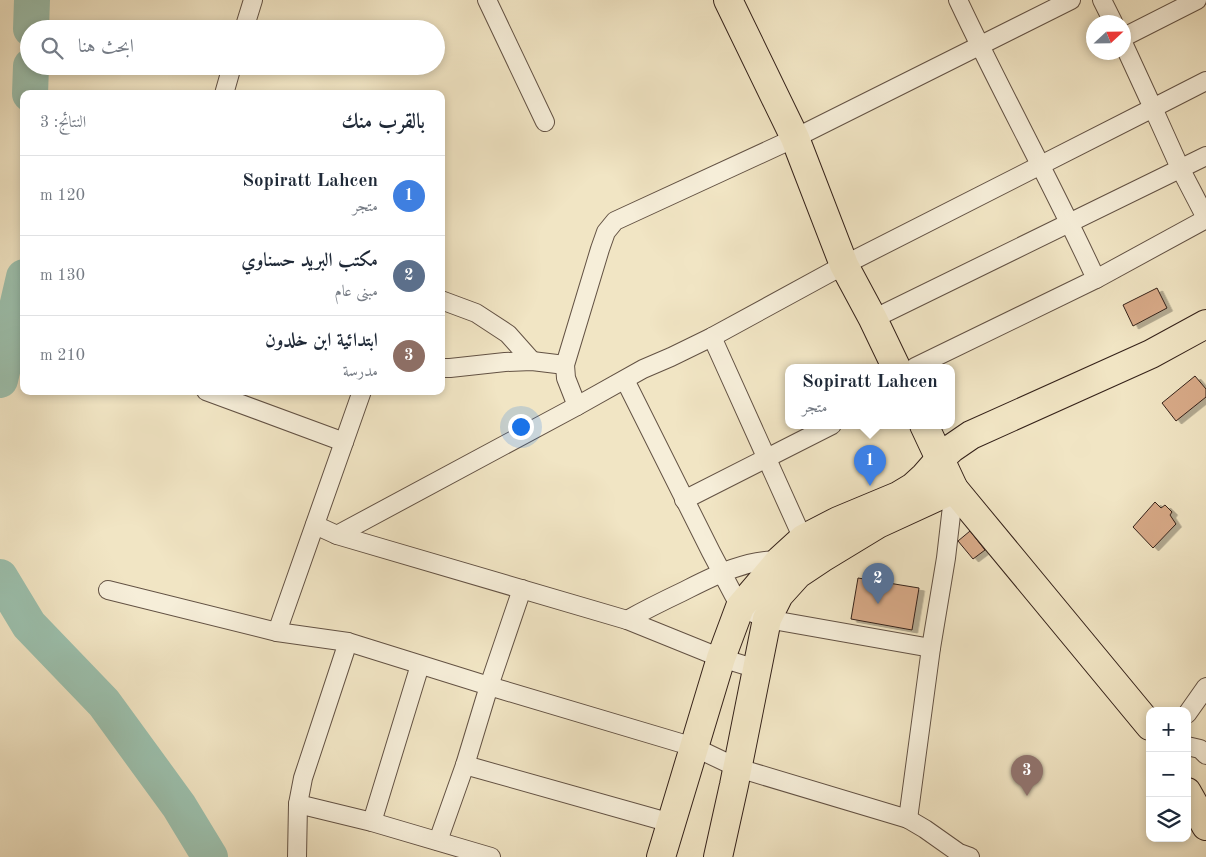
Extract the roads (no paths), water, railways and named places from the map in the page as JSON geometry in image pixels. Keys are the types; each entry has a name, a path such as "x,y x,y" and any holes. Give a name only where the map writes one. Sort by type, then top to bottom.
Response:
{"main road":[{"path":"728,0 795,138 844,265 895,364"},
{"path":"661,857 722,658 740,607 780,560 803,539 838,521 898,496 912,487 952,448 971,436 1151,354 1206,324"},
{"path":"954,489 959,466 968,452 995,425"},
{"path":"926,429 954,489 1146,721"},
{"path":"718,857 768,618 779,595 798,574 878,524 954,489"},
{"path":"1190,797 1206,826"}],"street":[{"path":"247,20 253,0"},
{"path":"487,0 545,122"},
{"path":"958,0 1070,223 1096,279"},
{"path":"578,406 566,378 565,365 600,249 606,232 615,221 795,138 1071,0"},
{"path":"1102,0 1110,15"},
{"path":"1131,33 1197,0"},
{"path":"921,364 1096,279 1206,219 1180,168 1131,60"},
{"path":"225,90 229,75"},
{"path":"337,535 578,406 643,368 712,337 844,265 1206,81"},
{"path":"873,319 1206,156"},
{"path":"445,301 476,313 508,334 532,361"},
{"path":"712,337 803,539"},
{"path":"445,368 532,361 565,365"},
{"path":"624,380 740,607 768,618 931,648"},
{"path":"217,395 344,442"},
{"path":"276,632 361,395"},
{"path":"684,500 824,429"},
{"path":"908,819 931,648 946,558 954,489"},
{"path":"315,525 337,535 627,620 722,658 757,669"},
{"path":"627,620 721,572 753,562 780,560"},
{"path":"438,840 465,765 489,686 522,589"},
{"path":"108,590 276,632 348,642 694,747 738,768 908,819 959,853 970,857"},
{"path":"297,857 298,804 303,778 348,642"},
{"path":"372,822 420,665"},
{"path":"1191,708 1206,686"},
{"path":"1191,747 1200,749 1206,755"},
{"path":"465,765 671,823"},
{"path":"298,804 438,840 491,857"}],"waterway":[{"path":"31,20 32,0"},
{"path":"30,90 31,75"},
{"path":"0,380 20,294"},
{"path":"0,577 29,625 104,703 179,806 210,857"}],"place":[{"name":"Sopiratt Lahcen","path":"870,486"},
{"name":"مكتب البريد حسناوي","path":"878,604"},
{"name":"ابتدائية ابن خلدون","path":"1027,796"}]}
